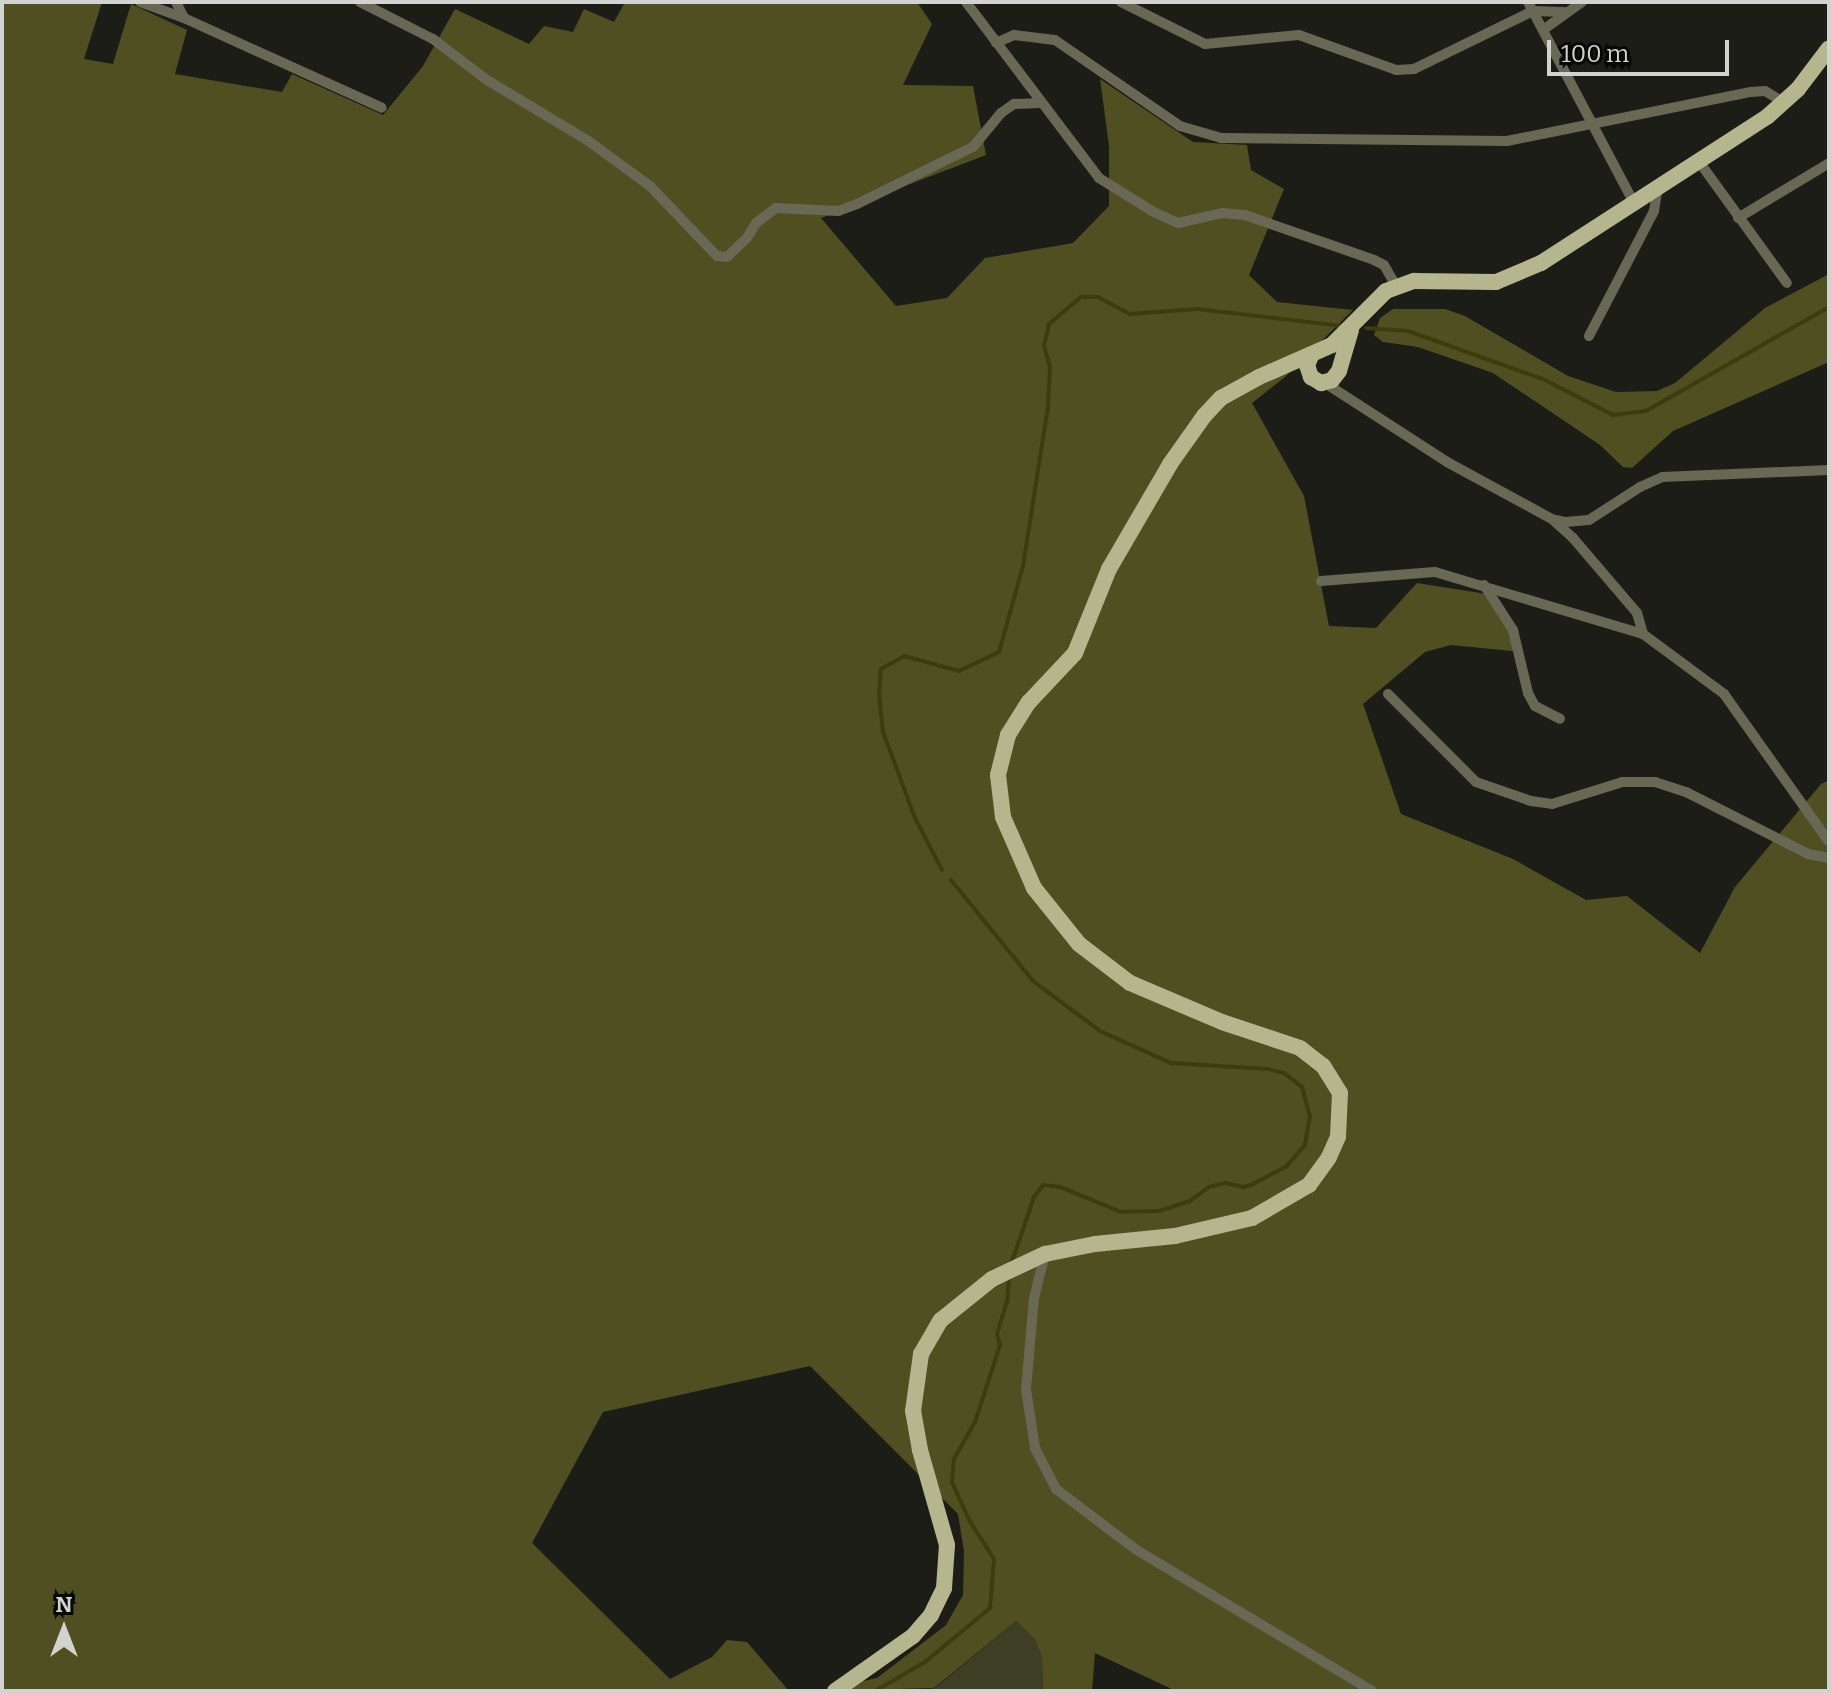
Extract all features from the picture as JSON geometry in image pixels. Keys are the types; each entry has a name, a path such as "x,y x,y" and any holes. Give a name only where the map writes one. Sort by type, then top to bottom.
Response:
{"main road":[{"path":"835,1691 913,1636 931,1615 944,1588 947,1545 915,1431 914,1383 921,1354 941,1320 970,1294 998,1275 1045,1254 1074,1246 1175,1236 1252,1218 1309,1185 1329,1157 1338,1137 1340,1093 1330,1074 1315,1058 1300,1048 1222,1022 1130,983 1079,944 1034,888 1008,830 997,787 1008,735 1029,702 1075,653 1109,569 1186,438 1221,398 1259,377 1317,353 1351,328 1376,298 1396,286 1414,281 1483,283 1516,276 1635,205 1700,163 1783,102 1829,48"},
{"path":"1317,353 1307,365 1309,374 1317,382 1325,383 1337,375 1351,328"},
{"path":"1317,353 1333,354 1339,363"},
{"path":"1283,369 1309,374"}],"street":[{"path":"140,2 184,18 382,108"},
{"path":"176,2 184,18"},
{"path":"360,2 433,39 487,80 587,140 650,186 717,256 727,257 747,238 756,223 776,208 838,211 857,204 973,147 1001,113 1014,104 1039,103"},
{"path":"966,2 1039,103 1099,178 1152,211 1178,223 1222,213 1245,215 1384,265 1396,286"},
{"path":"1121,2 1205,44 1299,35 1396,70 1414,69 1530,6 1564,12"},
{"path":"1543,30 1582,2"},
{"path":"1530,6 1635,205"},
{"path":"996,43 1014,35 1055,40 1180,126 1221,138 1507,141 1751,92 1765,91 1783,102"},
{"path":"1700,163 1787,283"},
{"path":"1738,218 1829,163"},
{"path":"1589,336 1654,211 1657,191"},
{"path":"1325,383 1447,462 1552,519 1573,538 1637,613 1643,634"},
{"path":"1552,519 1589,520 1640,487 1662,477 1829,470"},
{"path":"1321,581 1435,572 1643,634 1724,694 1829,842"},
{"path":"1484,585 1513,630 1528,693 1535,706 1560,719"},
{"path":"1388,694 1476,782 1531,801 1552,804 1622,782 1655,782 1686,792 1808,854 1829,858"},
{"path":"1045,1254 1034,1298 1026,1389 1035,1448 1056,1489 1135,1549 1372,1691"}],"shaded area":[{"path":"2,2 102,2 84,59 113,64 131,4 187,30 175,74 282,92 292,74 383,115 423,66 455,9 529,44 544,26 573,32 584,9 614,22 625,2 917,2 932,24 903,85 973,86 986,155 821,218 896,306 947,298 985,258 1073,243 1109,206 1109,146 1100,79 1193,142 1247,145 1251,170 1284,189 1249,275 1277,302 1353,310 1285,377 1252,403 1304,496 1329,626 1376,628 1417,583 1493,595 1522,652 1451,645 1425,652 1363,704 1401,814 1513,859 1586,900 1627,896 1700,953 1735,887 1821,784 1829,780 1829,1691 1176,1691 1095,1653 1092,1691 1043,1691 1042,1658 1035,1640 1016,1621 934,1688 818,1691 877,1678 946,1625 963,1595 964,1551 958,1514 810,1366 603,1412 532,1543 670,1679 712,1657 727,1640 747,1642 789,1691 2,1691"},
{"path":"1829,274 1829,362 1673,431 1632,468 1623,467 1600,445 1493,373 1418,347 1383,342 1374,335 1380,318 1393,309 1445,309 1465,316 1568,376 1616,392 1657,391 1675,383 1765,308"},
{"path":"1016,1621 1035,1640 1042,1658 1043,1691 916,1691 935,1688"}],"waterway":[{"path":"942,870 915,818 883,732 879,696 881,669 904,656 959,671 999,652 1023,566 1048,407 1050,367 1044,346 1049,324 1081,297 1098,297 1130,314 1197,309 1342,326"},
{"path":"1366,328 1408,331 1543,379 1613,415 1646,411 1829,307"},
{"path":"951,880 1033,981 1100,1031 1171,1063 1268,1069 1284,1073 1302,1087 1310,1116 1305,1145 1287,1166 1251,1185 1243,1187 1225,1183 1209,1187 1190,1201 1160,1211 1121,1212 1060,1187 1043,1185 1034,1197 1011,1264"},
{"path":"875,1691 925,1662 990,1608 994,1559 969,1520 952,1482 954,1459 975,1422 1000,1345 997,1334 1007,1302 1009,1277"}]}
